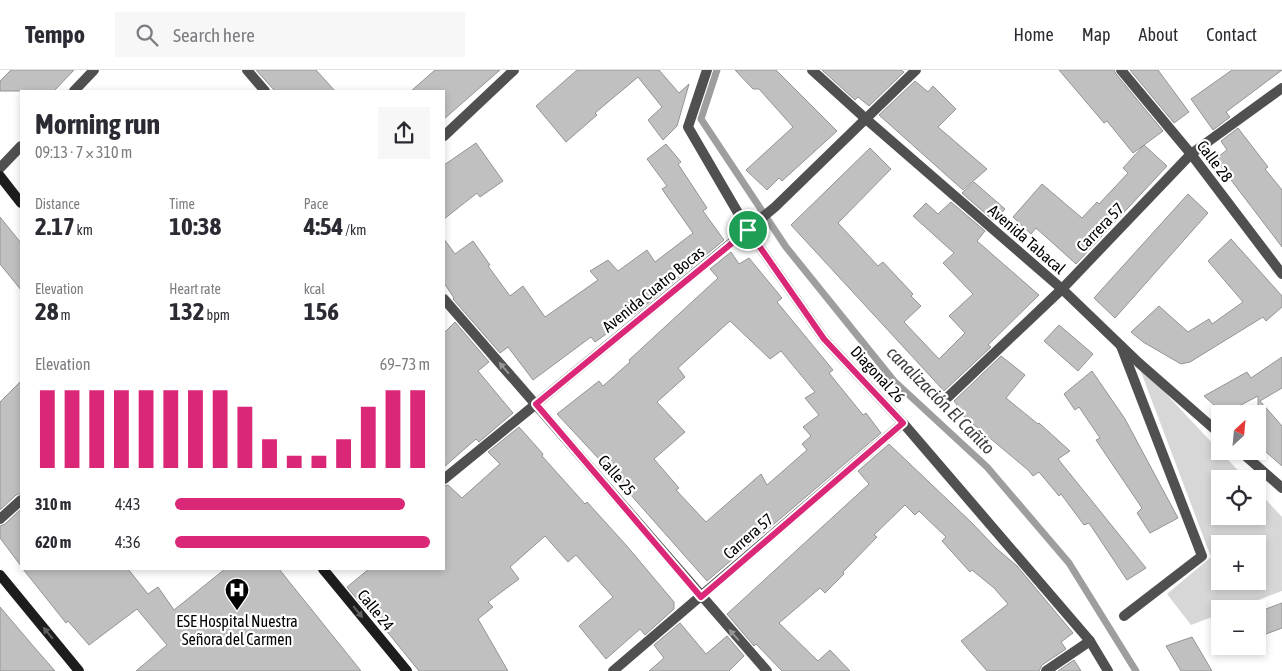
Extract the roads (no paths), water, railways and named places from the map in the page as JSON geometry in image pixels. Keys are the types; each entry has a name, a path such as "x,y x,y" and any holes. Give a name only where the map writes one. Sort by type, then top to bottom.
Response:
{"main road":[{"path":"0,176 20,202"},
{"name":"Calle 24","path":"328,570 406,671"},
{"path":"0,576 79,671"}],"street":[{"path":"75,90 94,70"},
{"path":"247,70 264,90"},
{"path":"445,135 514,70"},
{"name":"Diagonal 26","path":"708,70 688,127 748,230 824,339 903,423 1090,641 1108,671"},
{"name":"Avenida Tabacal","path":"812,70 1062,289 1121,346 1211,426"},
{"name":"Avenida Cuatro Bocas","path":"445,478 748,230 916,70"},
{"name":"Calle 28","path":"1121,70 1191,154 1282,274"},
{"name":"Carrera 57","path":"948,397 1062,289 1191,154 1282,88"},
{"path":"0,168 20,147"},
{"name":"Calle 25","path":"445,301 767,671"},
{"path":"1121,346 1202,556 1124,616"},
{"name":"Carrera 57","path":"613,671 903,423"},
{"path":"1250,460 1282,488"},
{"path":"0,519 20,501"},
{"path":"1046,671 1090,641"}],"waterway":[{"name":"canalización El Cañito","path":"717,70 701,119 786,247 894,381 987,467 1069,563 1136,671"}],"place":[{"name":"ESE Hospital Nuestra Señora del Carmen","path":"237,611"}]}
